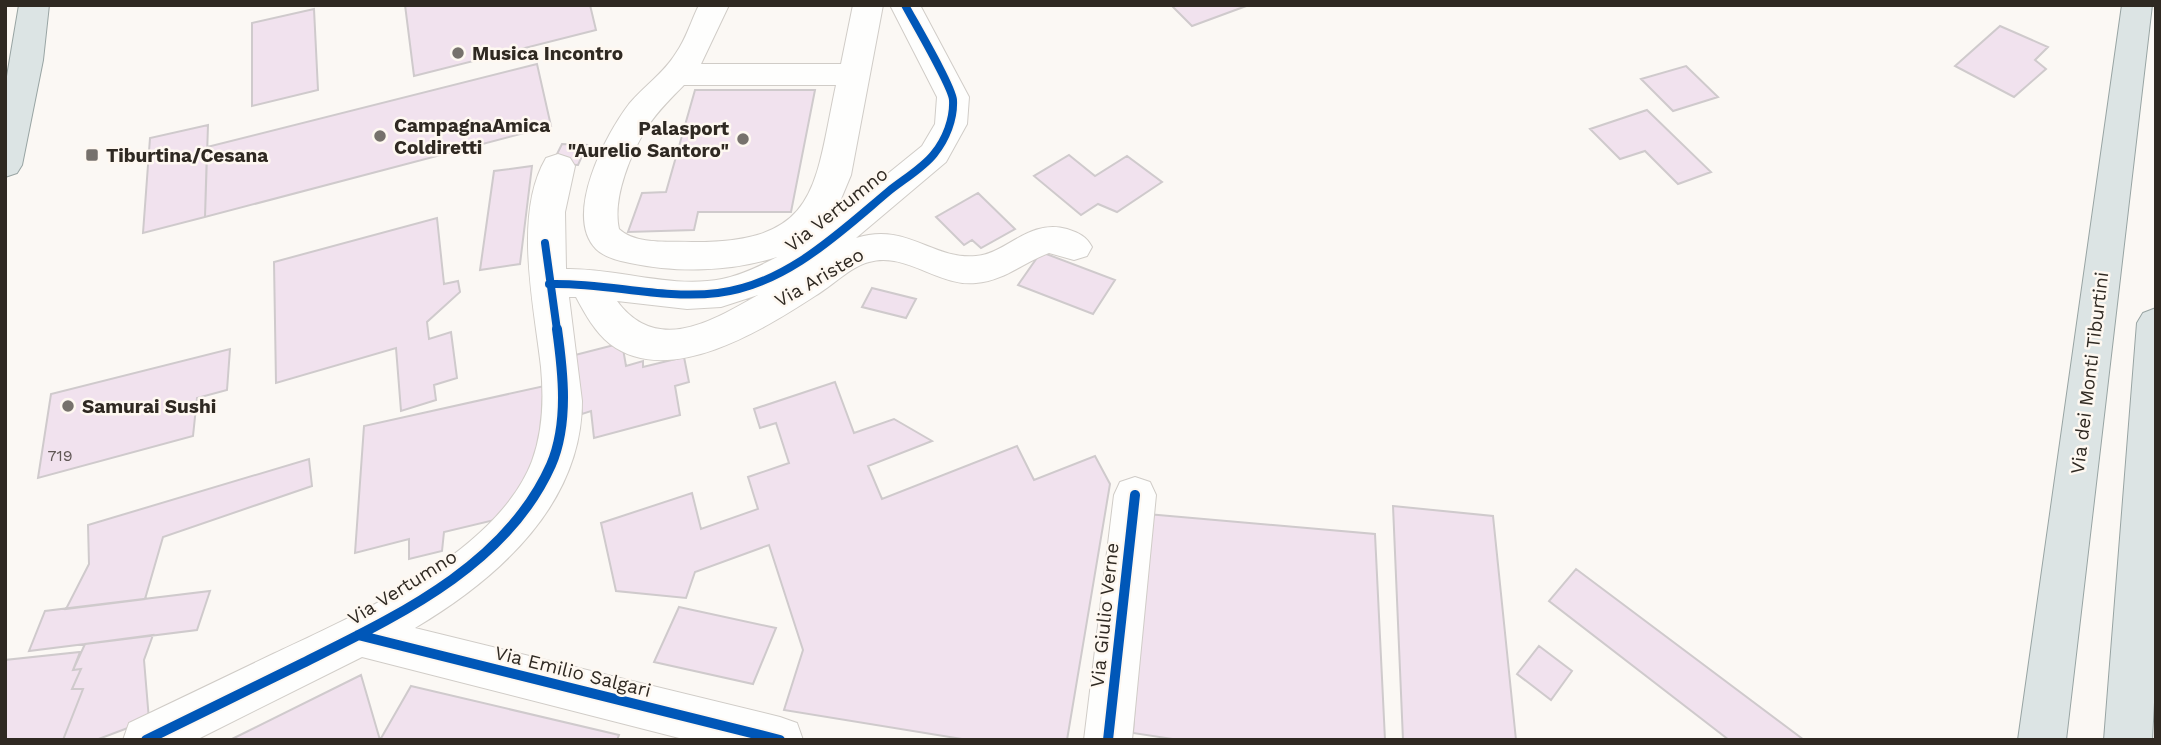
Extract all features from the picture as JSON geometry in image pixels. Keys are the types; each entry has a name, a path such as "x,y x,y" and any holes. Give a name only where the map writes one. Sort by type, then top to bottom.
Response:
{"main road":[{"path":"5,165 27,60 34,5"},
{"name":"Via dei Monti Tiburtini","path":"2042,740 2137,5"},
{"path":"2128,740 2156,323"}],"street":[{"path":"714,5 692,53 640,111 616,156 600,221 607,239 622,248 646,252 736,254 766,247 797,232 821,205 831,185 868,5"},
{"name":"Via Vertumno","path":"568,284 687,295 709,295 745,288 811,254 927,161 940,147 948,131 954,103 950,90 905,5"},
{"path":"675,75 853,74"},
{"name":"Via Vertumno","path":"146,740 358,635 426,597 487,552 530,505 541,485 562,418 568,284 545,243 549,197 558,166"},
{"name":"Via Aristeo","path":"568,284 633,339 652,344 682,342 709,337 734,326 851,254 871,247 894,246 948,266 977,270 996,265 1040,242 1059,240 1074,247"},
{"name":"Via Giulio Verne","path":"1108,740 1135,495"},
{"name":"Via Emilio Salgari","path":"358,635 780,740"}],"building":[{"name":"Musica Incontro","path":"405,5 590,5 596,30 414,76"},
{"path":"1171,5 1249,5 1192,26"},
{"path":"314,9 318,90 252,106 252,23"},
{"path":"2000,26 2048,47 2035,60 2046,69 2014,97 1955,66"},
{"name":"CampagnaAmica Coldiretti","path":"537,64 551,126 205,217 207,147"},
{"path":"1686,66 1718,97 1673,111 1641,79"},
{"name":"Palasport \"Aurelio Santoro\"","path":"695,90 815,90 791,212 698,212 694,230 628,232 642,193 666,192"},
{"path":"1647,110 1711,172 1678,184 1645,151 1620,159 1590,129"},
{"path":"208,125 205,217 143,233 150,138"},
{"path":"562,144 587,145 578,165 552,164"},
{"path":"1069,155 1095,176 1127,156 1162,182 1117,212 1098,204 1081,215 1034,176"},
{"path":"532,166 520,264 480,270 494,171"},
{"path":"978,193 1015,229 981,248 972,240 964,245 936,217"},
{"path":"437,218 444,284 458,281 460,292 427,322 429,339 451,332 457,378 434,385 436,400 401,411 396,348 276,383 274,262"},
{"path":"1041,252 1115,280 1093,314 1018,285"},
{"path":"872,288 916,299 906,318 862,307"},
{"path":"622,343 626,366 643,361 643,367 684,357 689,382 675,386 680,415 594,438 591,411 582,414 575,355"},
{"path":"230,349 227,390 197,398 193,436 38,478 51,394"},
{"path":"835,382 854,433 894,419 932,441 868,466 882,499 1017,446 1034,480 1095,456 1110,484 1067,740 968,740 784,710 803,650 769,545 695,572 686,598 616,591 601,523 692,493 701,529 758,509 748,477 789,463 776,423 760,428 754,409"},
{"path":"549,385 540,461 511,516 444,532 442,551 409,559 409,539 355,553 364,426"},
{"path":"309,459 312,486 163,537 145,599 66,609 89,564 88,525"},
{"path":"1393,506 1493,516 1516,740 1403,740"},
{"path":"1147,514 1375,534 1385,740 1179,740 1133,733"},
{"path":"1576,569 1804,740 1729,740 1549,601"},
{"path":"210,591 197,630 29,651 45,611"},
{"path":"679,607 776,628 753,684 654,662"},
{"path":"153,635 144,660 149,720 96,740 63,740 83,689 72,689 81,669 73,670 85,644"},
{"path":"1539,646 1572,671 1551,700 1517,674"},
{"path":"80,652 73,670 81,669 72,689 83,689 63,740 5,740 5,660"},
{"path":"361,675 380,740 230,740"},
{"path":"411,686 619,735 617,740 380,740"}],"cycle path":[{"path":"549,284 577,283 687,295 721,293 766,279 803,260 828,242 934,154 951,124 953,97 905,5"},
{"path":"146,740 339,645 424,599 465,571 501,539 531,503 552,463 562,417 560,352 545,243"},
{"path":"1108,740 1135,495"},
{"path":"358,635 780,740"}],"place":[{"name":"Musica Incontro","path":"458,53"},
{"name":"CampagnaAmica Coldiretti","path":"380,136"},
{"name":"Palasport \"Aurelio Santoro\"","path":"743,139"},
{"name":"Tiburtina/Cesana","path":"92,155"},
{"name":"Samurai Sushi","path":"68,406"}]}
